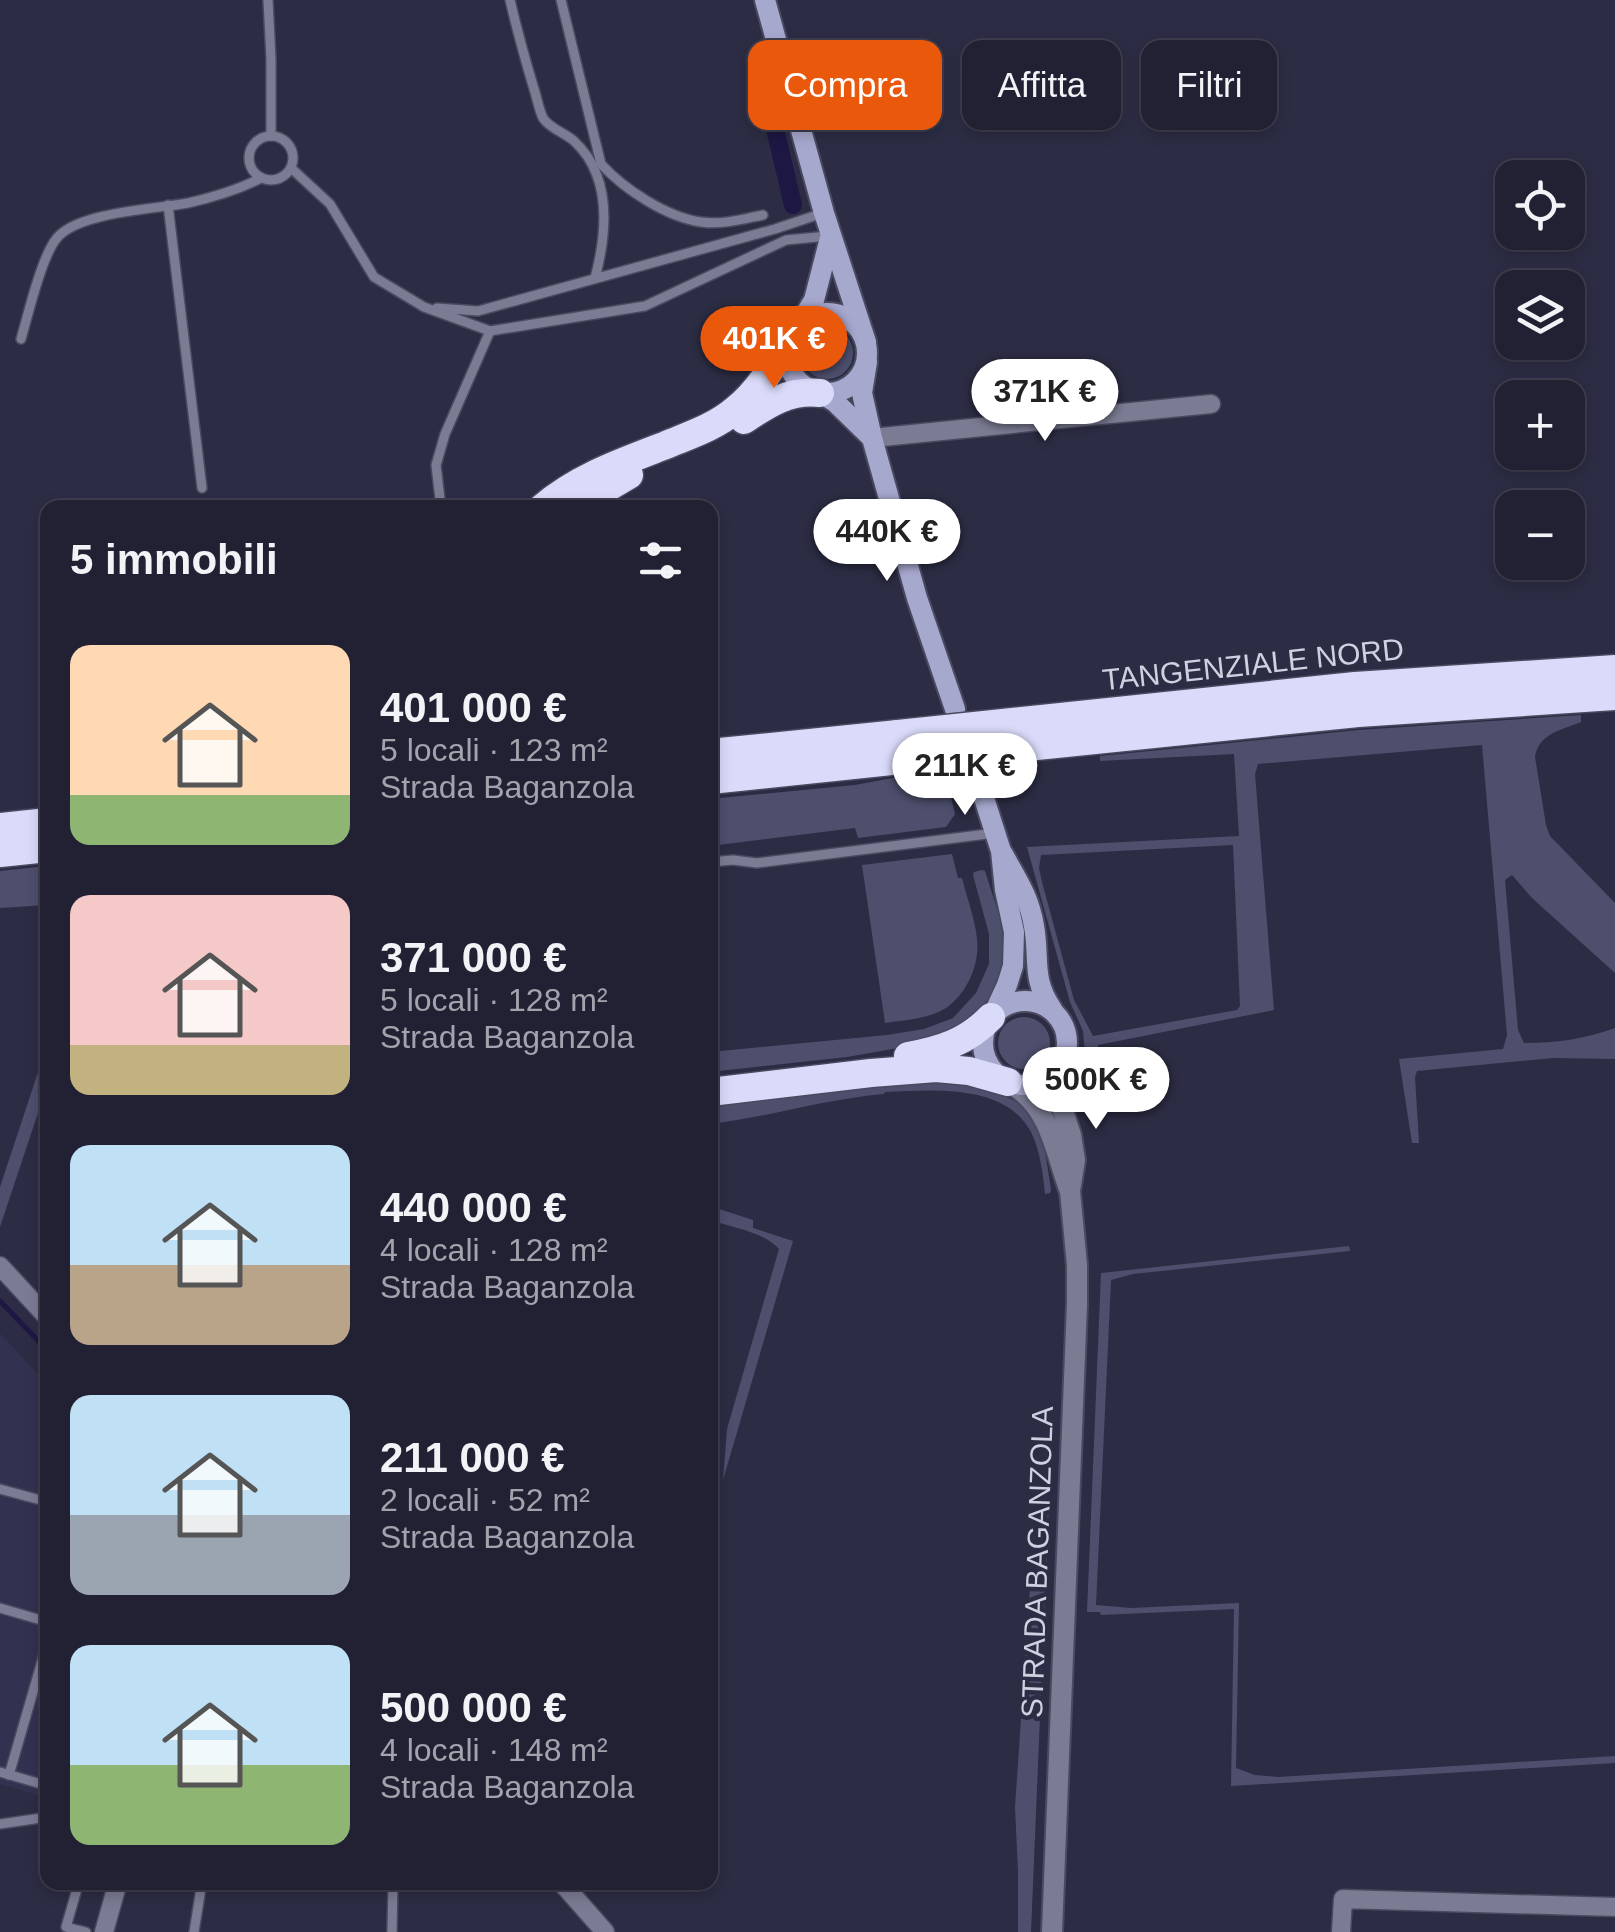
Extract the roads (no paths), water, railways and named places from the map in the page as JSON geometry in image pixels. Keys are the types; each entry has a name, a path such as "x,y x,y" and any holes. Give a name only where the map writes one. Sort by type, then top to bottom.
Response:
{"highway":[{"path":"552,500 588,477 717,423 763,382 794,331"},
{"path":"592,500 615,483 725,432 772,401 795,394 820,393"},
{"name":"TANGENZIALE NORD","path":"891,743 1355,686 1615,669"},
{"path":"718,753 1615,696"},
{"path":"718,740 820,731 891,743"},
{"path":"718,791 804,781 847,766 891,743"},
{"path":"718,779 847,766"},
{"path":"0,827 40,823"},
{"path":"0,853 40,849"},
{"path":"718,1079 930,1052 958,1043 991,1017"},
{"path":"718,1091 936,1068 970,1071 1008,1082"}],"main road":[{"path":"764,0 866,352 862,393 872,438 917,598 955,709"},
{"path":"831,236 814,300 794,331 787,356 802,385 835,402 872,438"},
{"path":"794,331 820,313 840,314 856,325 866,352 858,380 847,389 820,393"},
{"name":"STRADA BAGANZOLA","path":"975,770 998,842 1014,924 1015,949 1007,984 983,1036 985,1057 996,1074 1008,1082"},
{"name":"STRADA BAGANZOLA","path":"998,842 1027,899 1035,928 1040,986 1067,1035 1062,1062"},
{"path":"991,1017 1021,1000 1035,1001 1053,1011"},
{"path":"1008,1082 1022,1085 1042,1081 1062,1062"}],"street":[{"path":"872,438 1210,404"},
{"name":"STRADA BAGANZOLA","path":"1062,1062 1056,1087 1074,1152 1071,1195"},
{"name":"STRADA BAGANZOLA","path":"1008,1082 1024,1092 1043,1114 1055,1141 1071,1195 1077,1264 1052,1932"},
{"path":"0,1266 40,1308"},
{"path":"104,1932 116,1890"},
{"path":"568,1890 605,1932"},
{"path":"1341,1932 1342,1899 1615,1907"}],"lane":[{"path":"268,0 271,136"},
{"path":"510,0 544,121 574,141 598,180 604,218 603,248 595,278"},
{"path":"561,0 601,164 620,184 700,222 729,222 763,215"},
{"path":"21,339 54,240 68,228 96,218 188,203 238,190 261,178 275,180 291,168 293,154 285,140 271,136 257,140 249,153 251,168 261,178"},
{"path":"291,168 330,204 374,277 424,307 490,331 645,306 786,240 831,236"},
{"path":"168,205 202,488"},
{"path":"424,307 478,311 824,212"},
{"path":"440,500 436,465 490,331"},
{"path":"718,861 758,864 998,842"},
{"path":"0,1489 40,1500"},
{"path":"0,1608 40,1620"},
{"path":"40,1664 4,1774 40,1784"},
{"path":"0,1824 40,1818"},
{"path":"77,1890 65,1930 86,1932"},
{"path":"194,1932 201,1890"},
{"path":"392,1932 393,1890"}],"waterway":[{"path":"775,130 793,205"},
{"path":"0,1301 40,1343"}]}
